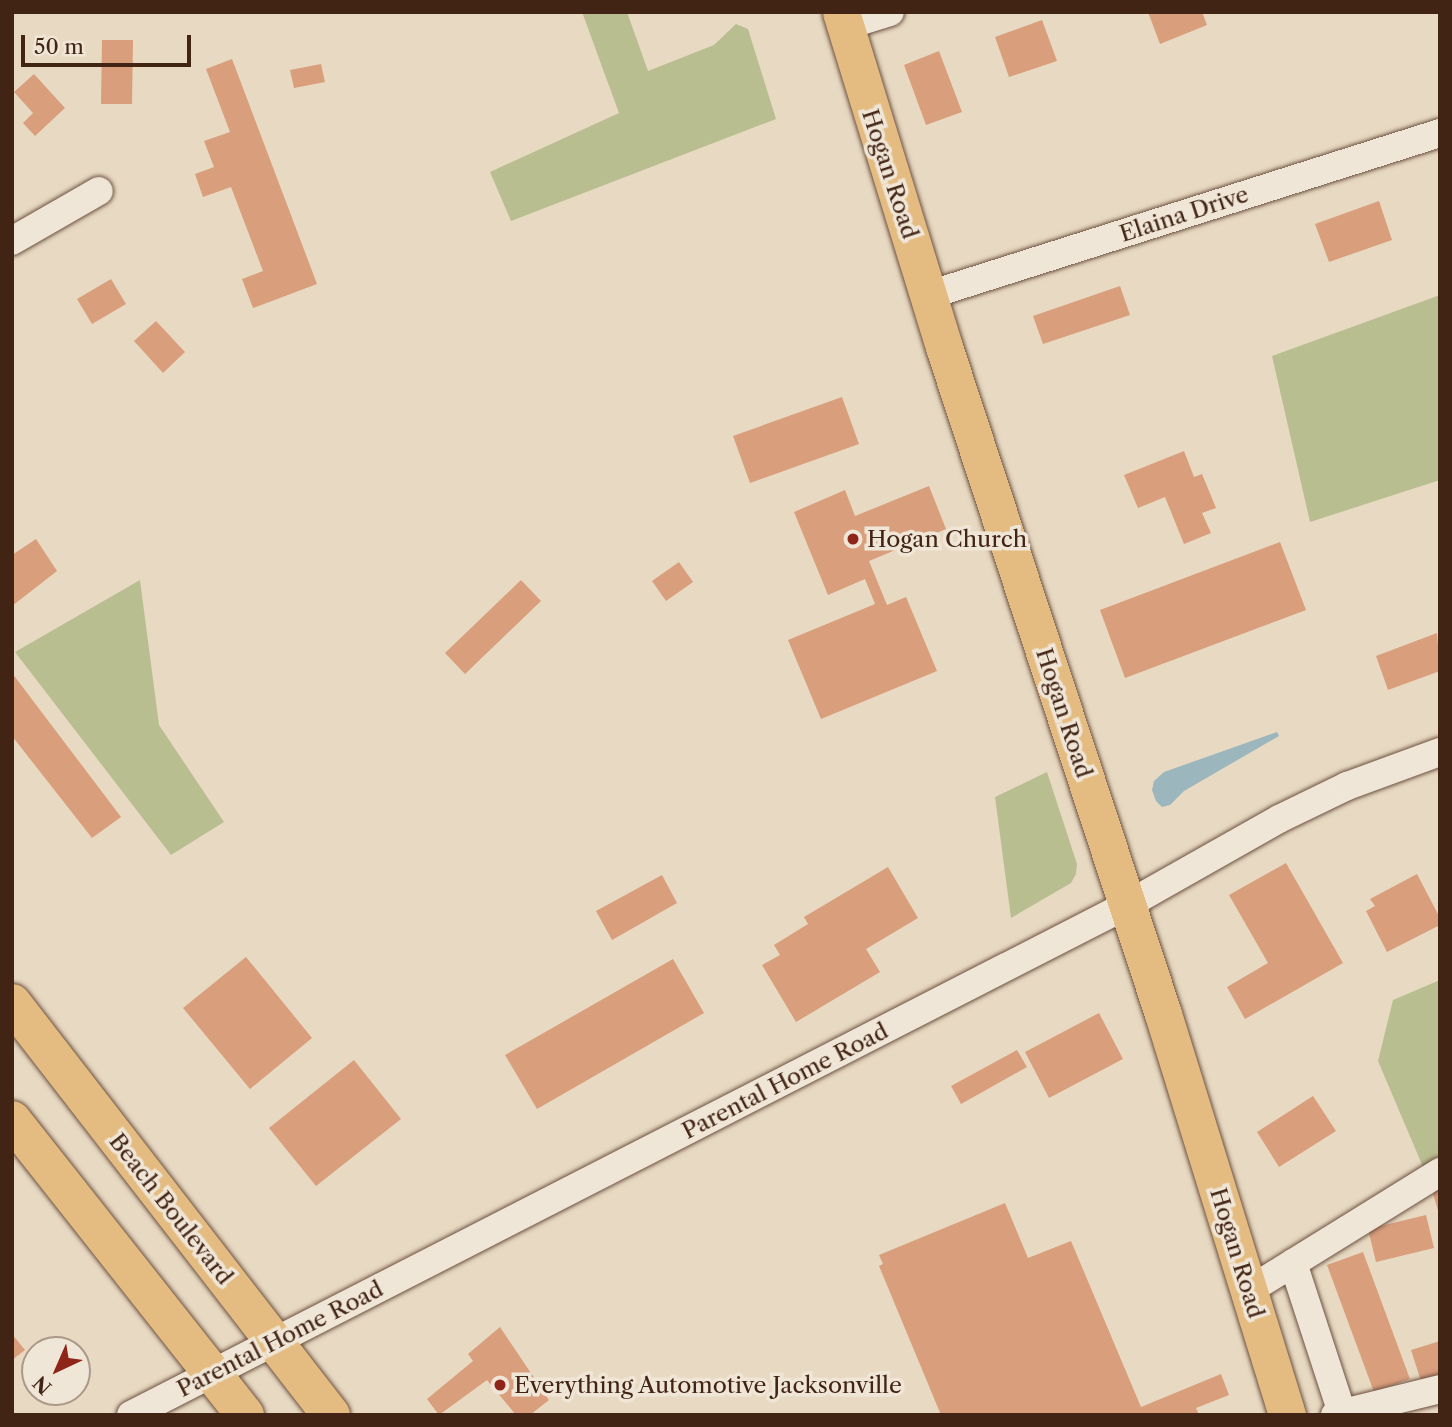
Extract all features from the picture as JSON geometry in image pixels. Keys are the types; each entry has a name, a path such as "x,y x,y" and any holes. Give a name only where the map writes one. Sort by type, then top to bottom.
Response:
{"highway":[{"name":"Beach Boulevard","path":"12,1003 331,1415"},
{"path":"12,1120 245,1415"}],"main road":[{"name":"Hogan Road","path":"843,19 929,295 1127,905 1287,1415"}],"street":[{"path":"843,19 890,12"},
{"name":"Elaina Drive","path":"929,295 1440,133"},
{"path":"12,241 99,191"},
{"name":"Parental Home Road","path":"131,1415 1127,905 1279,819 1347,786 1440,752"},
{"path":"1248,1291 1440,1172"},
{"path":"1293,1263 1339,1414 1440,1389"}],"green space":[{"path":"582,12 627,12 648,71 714,45 736,24 748,29 776,119 511,221 490,172 619,113"},
{"path":"1440,295 1440,480 1310,522 1272,356"},
{"path":"140,580 159,725 224,822 171,855 15,652"},
{"path":"1047,772 1077,864 1076,874 1071,883 1011,918 995,797"},
{"path":"1440,980 1440,1156 1423,1167 1378,1061 1393,1000"}],"water":[{"path":"1277,732 1279,736 1184,791 1170,805 1162,807 1156,801 1152,790 1154,781 1164,772"}],"building":[{"path":"1148,12 1202,12 1207,25 1160,44"},
{"path":"1042,20 1057,61 1009,77 995,37"},
{"path":"102,40 133,40 132,104 101,104"},
{"path":"939,51 962,112 926,125 904,65"},
{"path":"232,59 317,284 253,308 242,279 263,271 231,187 203,197 195,174 214,167 204,141 230,132 206,69"},
{"path":"321,64 325,82 294,88 290,70"},
{"path":"34,74 65,108 35,136 23,123 33,113 14,92"},
{"path":"1379,201 1392,240 1329,262 1315,224"},
{"path":"111,279 126,304 92,324 77,299"},
{"path":"1120,286 1130,315 1043,344 1033,316"},
{"path":"156,321 185,352 163,373 134,341"},
{"path":"842,397 859,444 750,483 733,436"},
{"path":"1184,451 1194,477 1202,474 1216,508 1202,513 1211,533 1184,544 1165,497 1138,508 1124,475"},
{"path":"929,486 946,529 869,561 887,605 906,597 937,671 821,719 788,640 875,604 865,579 828,595 794,512 845,490 855,516"},
{"path":"36,539 57,571 12,606 12,555"},
{"path":"1280,542 1306,610 1125,678 1100,610"},
{"path":"679,562 693,582 666,601 652,581"},
{"path":"521,580 541,601 465,674 445,653"},
{"path":"1437,633 1440,671 1388,690 1376,656"},
{"path":"12,673 121,817 92,838 12,736"},
{"path":"1286,863 1343,963 1245,1019 1227,987 1268,963 1229,895"},
{"path":"888,867 918,918 866,949 880,972 796,1022 762,965 780,955 774,945 808,924 804,917"},
{"path":"1417,874 1440,918 1440,925 1387,952 1366,911 1375,906 1370,899"},
{"path":"662,875 677,903 612,940 596,911"},
{"path":"246,957 312,1038 250,1089 183,1008"},
{"path":"673,959 704,1013 537,1109 505,1055"},
{"path":"1099,1013 1123,1059 1049,1098 1025,1052"},
{"path":"1017,1050 1027,1067 961,1104 951,1086"},
{"path":"354,1060 401,1119 316,1186 269,1128"},
{"path":"1313,1096 1336,1131 1279,1167 1257,1132"},
{"path":"1440,1188 1440,1214 1439,1214 1432,1190"},
{"path":"1005,1203 1028,1258 1071,1241 1141,1407 1221,1374 1229,1395 1196,1408 1199,1415 941,1415 879,1266 883,1264 879,1255"},
{"path":"1426,1215 1434,1248 1376,1262 1368,1229"},
{"path":"1363,1252 1410,1379 1374,1392 1327,1265"},
{"path":"500,1327 549,1400 530,1415 516,1415 487,1380 439,1415 427,1399 473,1361 468,1354"},
{"path":"12,1334 21,1345 21,1353 12,1360"},
{"path":"1440,1341 1440,1376 1421,1381 1411,1350"}],"place":[{"name":"Hogan Church","path":"853,539"},
{"name":"Everything Automotive Jacksonville","path":"500,1385"}]}
